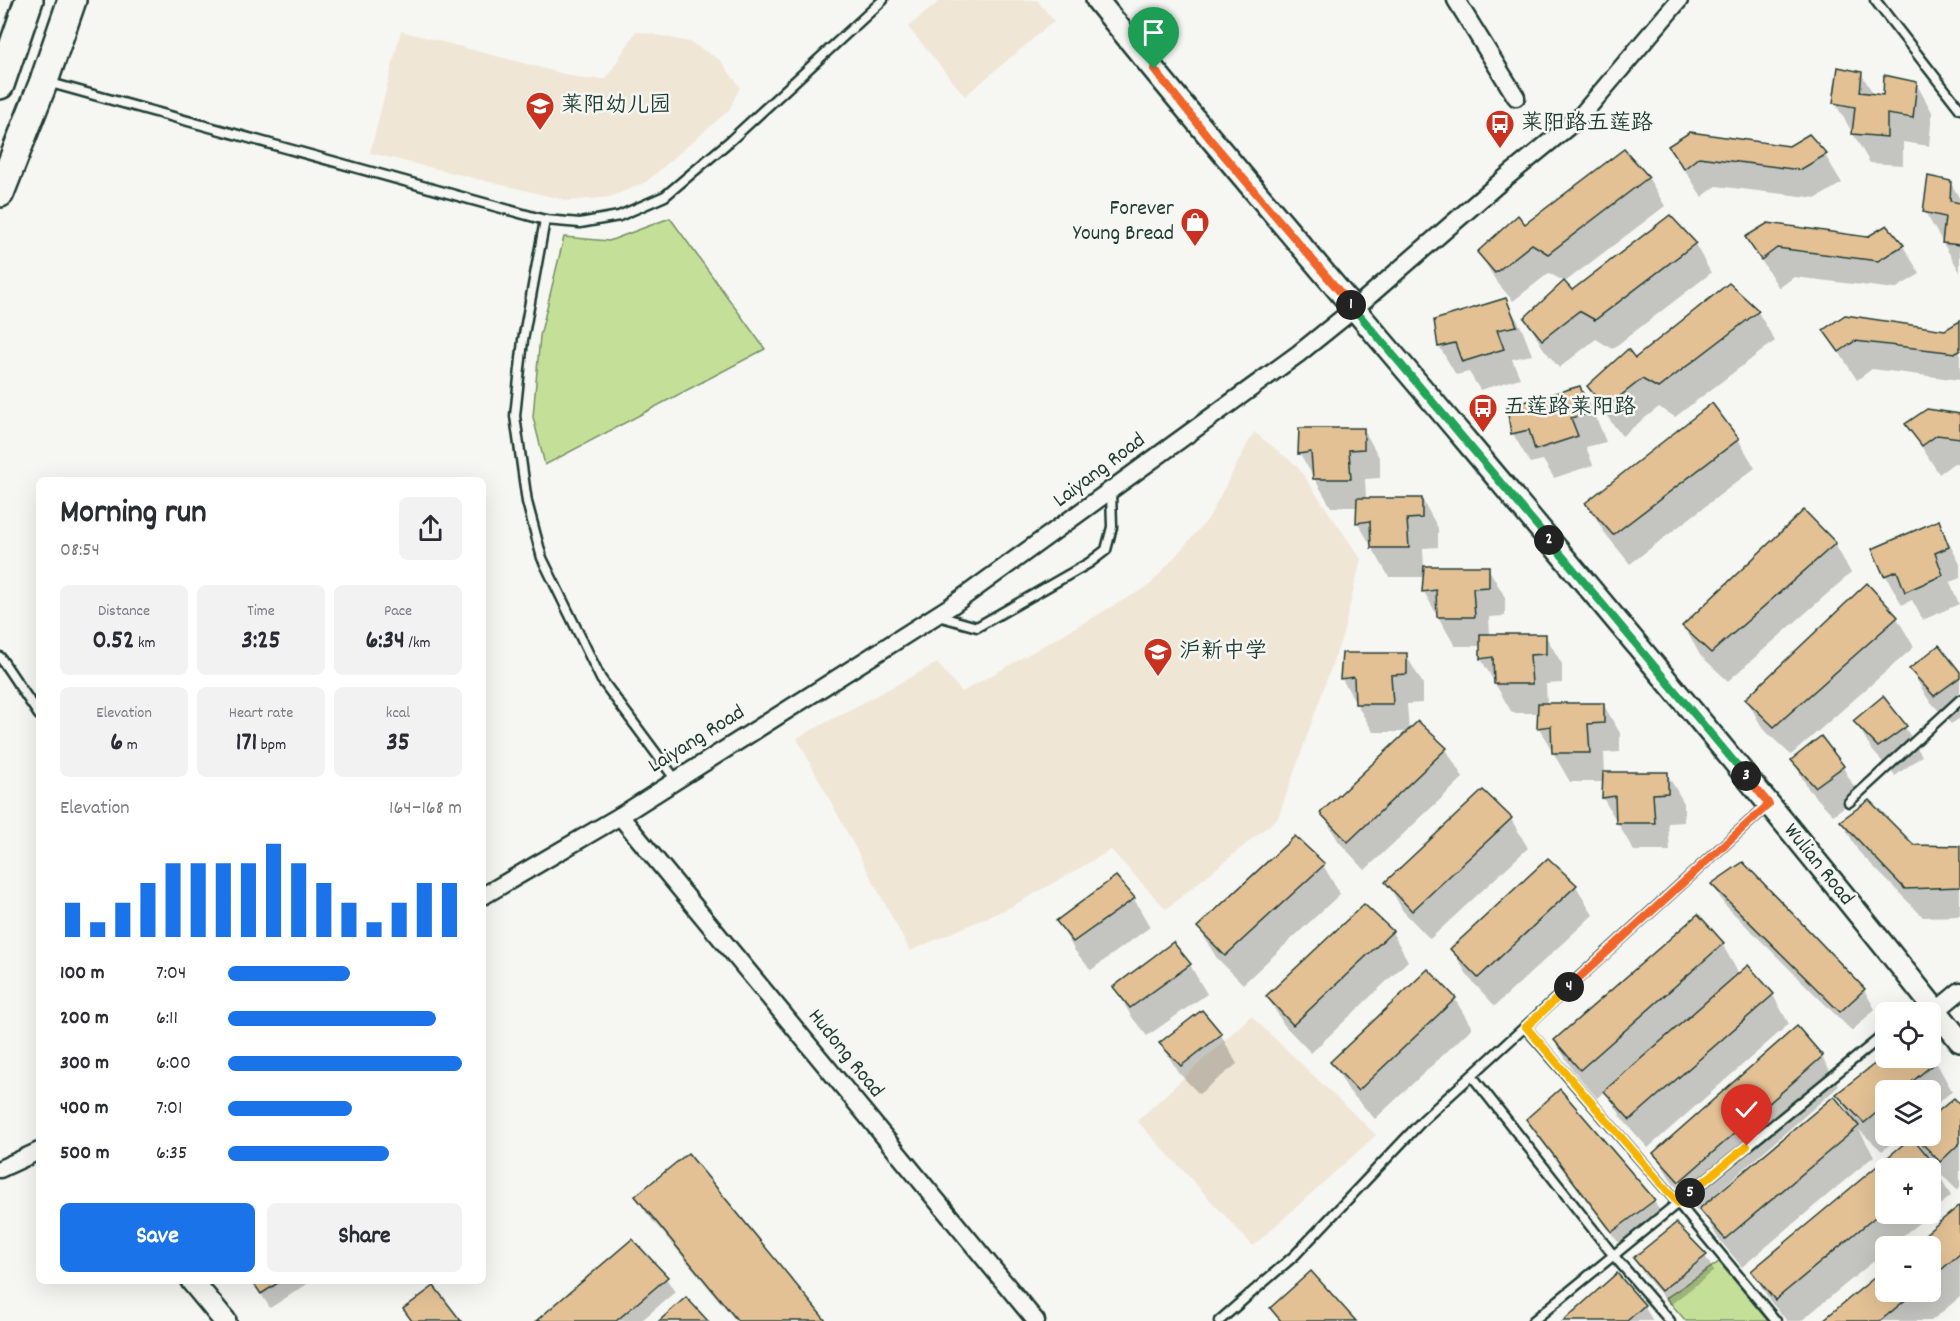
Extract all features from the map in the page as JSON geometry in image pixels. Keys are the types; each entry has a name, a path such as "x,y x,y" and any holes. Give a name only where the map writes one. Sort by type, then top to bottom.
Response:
{"main road":[{"path":"0,85 29,0"},
{"path":"0,193 44,81 72,0"}],"street":[{"name":"Wulian Road","path":"1097,0 1210,139 1769,804 1929,1002"},
{"path":"1456,0 1515,97"},
{"name":"Laiyang Road","path":"486,894 620,816 936,616 1049,537 1298,354 1354,309 1498,184 1581,117 1679,0"},
{"name":"Hudong Road","path":"620,816 1036,1321"},
{"path":"1941,1007 1960,991"},
{"name":"Wulian Road","path":"1941,1017 1960,1041"},
{"path":"0,1168 36,1152"},
{"path":"194,1284 225,1321"}],"lane":[{"path":"44,81 545,220 580,223 619,216 665,196 740,133 883,0"},
{"path":"1875,0 1960,109"},
{"path":"545,220 523,340 515,417 527,502 542,558 601,679 676,780"},
{"path":"936,616 977,627 1089,563 1106,550 1112,526 1111,490"},
{"path":"0,657 36,711"},
{"path":"1849,802 1960,700"},
{"path":"1219,1321 1295,1255 1424,1119 1769,804"},
{"path":"1526,1027 1776,1321"},
{"path":"1533,1321 1875,1042"},
{"path":"1472,1076 1614,1256 1670,1321"}],"shaded area":[{"path":"941,0 1037,0 1054,21 965,96 908,27"},
{"name":"莱阳幼儿园","path":"401,31 583,79 606,79 636,31 690,42 720,60 740,87 729,110 646,182 610,197 569,201 370,153"},
{"name":"沪新中学","path":"1254,432 1297,466 1361,559 1343,634 1278,818 1166,909 1111,850 1011,907 910,951 797,738 937,663 962,692 1150,585 1208,519"},
{"path":"1251,1016 1376,1135 1253,1246 1137,1121"}],"green space":[{"path":"670,218 765,349 545,465 533,417 540,336 564,237 609,241"},
{"path":"1719,1262 1768,1321 1686,1321 1666,1298"}],"building":[{"path":"1838,67 1862,72 1860,92 1883,95 1884,75 1917,82 1913,118 1887,114 1887,137 1852,134 1855,107 1833,103"},
{"path":"1690,132 1789,146 1809,134 1827,154 1800,170 1699,157 1684,169 1668,146"},
{"path":"1624,149 1649,177 1548,254 1532,244 1495,273 1477,252 1518,215 1525,224"},
{"path":"1928,176 1951,181 1950,201 1960,203 1960,245 1942,243 1945,217 1923,212"},
{"path":"1670,215 1696,243 1595,320 1579,311 1542,340 1524,318 1564,281 1572,290"},
{"path":"1768,223 1867,237 1887,225 1904,245 1878,261 1777,248 1761,260 1745,237"},
{"path":"1729,283 1759,311 1658,388 1642,379 1605,408 1587,386 1628,349 1635,358"},
{"path":"1506,298 1517,326 1497,330 1504,349 1462,362 1455,343 1438,347 1434,320"},
{"path":"1845,315 1945,330 1960,321 1960,351 1956,353 1855,341 1839,352 1823,330"},
{"path":"1580,386 1590,413 1571,418 1578,436 1535,450 1529,430 1511,434 1507,407"},
{"path":"1712,403 1739,439 1613,535 1585,503"},
{"path":"1927,409 1960,414 1960,438 1937,435 1922,446 1905,424"},
{"path":"1299,428 1364,428 1364,449 1349,450 1351,479 1313,479 1311,452 1298,454"},
{"path":"1357,498 1422,498 1422,518 1407,519 1409,548 1371,548 1370,521 1356,523"},
{"path":"1804,510 1836,543 1711,653 1682,626"},
{"path":"1939,520 1949,547 1935,553 1943,575 1905,592 1897,571 1884,576 1872,549"},
{"path":"1424,566 1489,566 1489,587 1473,588 1475,617 1437,617 1436,590 1422,592"},
{"path":"1867,583 1898,617 1774,727 1745,699"},
{"path":"1480,634 1546,634 1546,654 1530,655 1532,684 1494,684 1493,657 1480,659"},
{"path":"1939,645 1960,672 1960,677 1934,696 1909,669"},
{"path":"1342,653 1407,653 1407,674 1391,675 1393,704 1355,704 1354,677 1340,679"},
{"path":"1883,696 1907,726 1878,747 1853,721"},
{"path":"1538,703 1604,703 1604,723 1588,724 1590,753 1552,753 1551,726 1537,728"},
{"path":"1418,721 1447,748 1348,842 1320,813"},
{"path":"1821,736 1844,766 1815,787 1791,760"},
{"path":"1603,772 1668,772 1668,793 1653,794 1655,823 1616,823 1615,796 1602,798"},
{"path":"1483,790 1512,818 1412,911 1385,882"},
{"path":"1869,800 1914,845 1960,846 1960,887 1905,889 1840,821"},
{"path":"1295,836 1325,864 1225,956 1197,927"},
{"path":"1548,858 1577,885 1478,978 1450,949"},
{"path":"1743,862 1865,989 1840,1012 1711,884"},
{"path":"1116,876 1135,898 1073,942 1056,921"},
{"path":"1364,904 1393,931 1293,1025 1266,996"},
{"path":"1698,914 1724,943 1580,1070 1554,1040"},
{"path":"1173,942 1191,964 1130,1008 1113,987"},
{"path":"1748,965 1774,994 1630,1120 1604,1091"},
{"path":"1428,969 1456,998 1358,1091 1330,1062"},
{"path":"1202,1010 1222,1034 1181,1066 1159,1043"},
{"path":"1797,1026 1823,1056 1679,1182 1653,1153"},
{"path":"1875,1064 1875,1068 1929,1068 1914,1080 1875,1080 1875,1114 1864,1123 1836,1094"},
{"path":"1560,1089 1655,1200 1612,1232 1526,1119"},
{"path":"1834,1096 1859,1126 1725,1239 1699,1209"},
{"path":"1954,1098 1960,1104 1960,1143 1941,1161 1941,1158 1936,1158 1925,1146 1941,1146 1941,1109"},
{"path":"1901,1146 1919,1146 1929,1158 1887,1158"},
{"path":"688,1153 826,1321 738,1321 635,1196"},
{"path":"1875,1168 1875,1217 1775,1300 1751,1271"},
{"path":"1960,1205 1960,1254 1941,1270 1941,1236 1923,1236 1937,1224 1941,1224 1941,1221"},
{"path":"1676,1223 1707,1255 1661,1291 1633,1258"},
{"path":"632,1239 668,1277 616,1321 536,1321"},
{"path":"1311,1271 1356,1321 1281,1321 1270,1308"},
{"path":"1617,1273 1645,1305 1627,1321 1563,1321"},
{"path":"1875,1277 1875,1302 1903,1302 1880,1321 1822,1321"},
{"path":"254,1284 276,1284 261,1294"},
{"path":"434,1286 461,1321 412,1321 403,1309"},
{"path":"686,1297 708,1321 659,1321"}],"place":[{"name":"莱阳幼儿园","path":"540,132"},
{"name":"莱阳路五莲路","path":"1500,150"},
{"name":"Forever Young Bread","path":"1195,248"},
{"name":"五莲路莱阳路","path":"1483,434"},
{"name":"沪新中学","path":"1158,678"}],"route":[{"path":"1154,69 1210,139 1769,804 1526,1027 1678,1203 1747,1146"}]}
